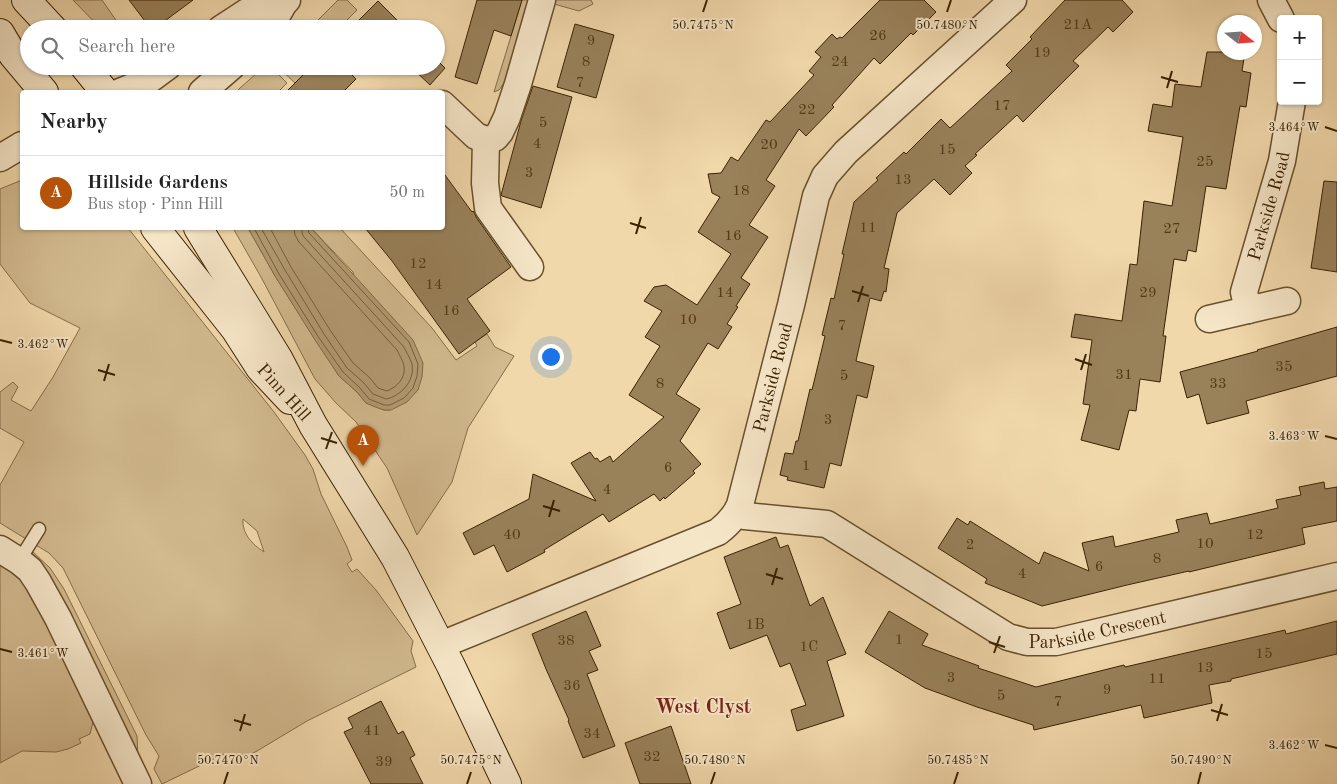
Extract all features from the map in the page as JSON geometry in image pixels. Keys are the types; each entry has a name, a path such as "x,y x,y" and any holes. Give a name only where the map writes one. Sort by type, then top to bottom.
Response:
{"main road":[{"path":"26,0 45,20"},
{"path":"0,33 20,63"},
{"path":"30,75 42,90"},
{"path":"91,75 103,90"},
{"name":"Pinn Hill","path":"157,230 234,329 260,368 313,425"},
{"name":"Pinn Hill","path":"199,230 278,358 313,425"},
{"path":"313,425 395,557 441,645 507,784"}],"street":[{"path":"445,106 476,136 486,140 494,138 500,132 518,84 542,0"},
{"name":"Parkside Road","path":"441,645 718,532 728,524 736,514 742,500 816,196 825,176 846,152 1013,0"},
{"path":"1271,0 1279,15"},
{"path":"235,20 247,12 286,1"},
{"path":"274,20 286,1"},
{"path":"125,90 149,80 156,75"},
{"path":"204,90 222,75"},
{"name":"Parkside Road","path":"1248,310 1244,292 1282,161 1291,105"},
{"path":"486,140 485,183 488,208 530,267"},
{"path":"0,158 20,147"},
{"path":"1209,319 1286,301"},
{"name":"Parkside Crescent","path":"736,514 827,524 1008,637 1028,642 1056,642 1337,576"},
{"path":"10,555 30,570 48,598 138,784"}],"lane":[{"path":"10,555 39,529"}],"shaded area":[{"path":"73,0 102,0 116,20 92,20"},
{"path":"338,0 347,0 357,10 347,20 318,20"},
{"path":"522,0 529,0 504,83 499,90 494,92"},
{"path":"555,0 591,0 593,4 579,11 554,4"},
{"path":"255,75 279,75 287,83 280,90 238,90"},
{"path":"287,75 304,75 295,83"},
{"path":"20,181 20,230 130,230 274,412 305,455 313,469 321,494 347,547 352,560 347,564 352,572 357,569 376,590 413,641 411,651 416,667 307,721 257,751 229,765 224,754 162,784 154,769 159,756 146,735 63,568 49,553 0,523 0,485 24,442 0,428 0,392 13,382 18,387 11,400 31,411 53,377 80,328 30,303 0,264 0,189","holes":["243,519 257,531 264,552 246,534"]},
{"path":"234,230 249,230 275,276 339,376 366,403 384,410 391,410 353,272 313,230 342,230 432,328 456,360 477,346 475,342 487,334 495,347 514,356 468,428 452,482 417,535 387,468 356,422 315,379"},
{"path":"33,552 50,568 64,589 137,736 138,758 30,557"},
{"path":"0,557 8,562 30,590 93,722 90,734 79,739 81,743 68,749 56,752 22,751 0,763"}],"water":[{"path":"249,230 313,230 413,340 423,363 422,377 418,390 407,402 391,410 384,410 366,403 339,376 275,276"}],"building":[{"path":"129,0 193,0 166,20 144,20"},
{"path":"477,0 522,0 511,36 494,30 477,84 455,77"},
{"path":"880,0 924,0 936,12 913,35 911,33 880,64 874,58 832,105 834,107 806,136 799,129 766,180 775,186 749,225 768,237 741,278 750,284 727,324 732,327 718,349 708,343 676,394 700,409 680,441 701,464 693,471 695,473 665,499 664,497 660,501 654,494 609,522 603,514 544,550 545,552 507,572 494,545 474,555 463,533 529,499 533,474 596,501 571,463 590,452 600,462 610,456 613,462 664,417 629,395 660,346 645,337 662,311 644,301 654,287 666,285 697,305 731,254 698,232 720,197 712,193 708,174 721,173 731,157 738,161 766,120 770,122 814,75 809,71 821,57 815,52 832,34 837,39 842,38"},
{"path":"1065,0 1122,0 1133,12 1113,32 1108,27 1073,61 1079,66 1023,122 1017,115 975,154 977,155 965,166 972,173 950,195 934,179 897,213 884,268 889,269 886,292 884,291 881,301 870,298 856,361 874,366 867,398 857,395 841,466 830,463 824,488 787,480 788,477 780,475 785,453 793,454 796,441 798,441 825,336 822,335 831,298 834,299 854,202 878,180 876,178 904,152 906,154 941,119 950,128 1012,71 1006,65 1032,39 1030,37"},
{"path":"378,1 397,20 359,20"},
{"path":"575,24 614,35 596,98 557,87"},
{"path":"1207,52 1217,52 1217,60 1244,60 1242,71 1251,73 1246,107 1240,106 1226,189 1206,186 1196,252 1188,250 1186,261 1174,259 1163,336 1166,336 1160,382 1140,379 1136,411 1129,410 1119,450 1081,440 1090,405 1083,404 1092,340 1071,337 1075,314 1122,321 1130,264 1137,265 1144,201 1172,206 1183,137 1148,131 1153,104 1172,107 1175,84 1201,87"},
{"path":"303,75 352,75 356,79 345,90 288,90"},
{"path":"419,75 439,75 430,85"},
{"path":"533,86 572,97 541,208 501,195 521,121"},
{"path":"445,175 472,212 474,212 511,267 467,299 490,331 459,354 392,261 367,230 445,230"},
{"path":"1324,181 1337,182 1337,272 1311,268"},
{"path":"1337,327 1337,376 1246,401 1249,413 1207,424 1199,394 1187,398 1180,372"},
{"path":"1324,482 1325,489 1337,487 1337,521 1302,528 1305,544 1042,606 985,583 987,579 938,548 957,518 968,525 970,521 1039,564 1044,552 1089,571 1082,543 1113,536 1115,547 1179,532 1176,520 1207,513 1210,524 1278,508 1276,500 1301,495 1299,487"},
{"path":"776,537 780,548 788,545 810,606 823,597 846,654 827,661 844,716 797,731 791,710 806,705 790,663 780,667 767,635 730,649 717,613 741,604 724,557"},
{"path":"586,611 601,646 589,651 598,670 587,674 615,746 583,758 569,720 532,634"},
{"path":"889,611 928,634 922,645 979,666 978,668 1036,687 1124,665 1125,667 1285,630 1286,634 1337,621 1337,654 1209,685 1212,703 1144,718 1141,705 1034,730 1033,725 925,688 865,652"},
{"path":"381,701 398,734 403,731 415,755 410,758 423,784 371,784 344,732 353,728 348,718"},
{"path":"671,726 691,784 640,784 625,743"}],"place":[{"name":"Hillside Gardens","path":"363,466"}],"district":[{"name":"West Clyst","path":"703,706"}]}
